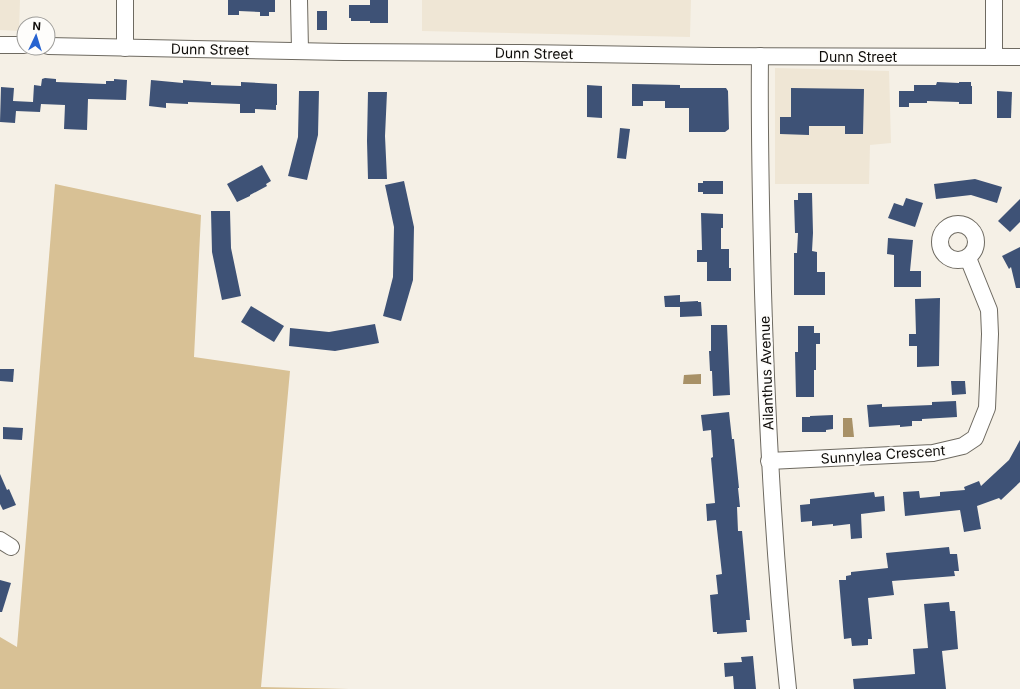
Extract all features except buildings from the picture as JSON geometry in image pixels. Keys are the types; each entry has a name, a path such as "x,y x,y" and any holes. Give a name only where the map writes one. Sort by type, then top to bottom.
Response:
{"street":[{"path":"125,0 125,48"},
{"path":"299,0 300,50"},
{"path":"994,0 994,57"},
{"path":"0,45 16,45"},
{"name":"Dunn Street","path":"56,46 343,52 522,52 566,54 760,56 1020,57"},
{"name":"Ailanthus Avenue","path":"760,56 759,148 769,461 788,689"},
{"name":"Sunnylea Crescent","path":"769,461 933,453 963,446 975,438 987,408 990,334 989,310 968,258"}],"shaded area":[{"path":"0,0 20,0 19,16 16,16 16,31 0,30"},
{"path":"422,0 691,0 690,37 422,31"},
{"path":"775,68 889,71 891,143 870,145 869,184 775,184"},
{"path":"55,184 201,215 194,357 290,371 261,687 349,689 0,689 0,637 17,647"},
{"path":"701,374 701,384 683,384 684,375"},
{"path":"843,418 852,418 854,437 843,437"}]}
